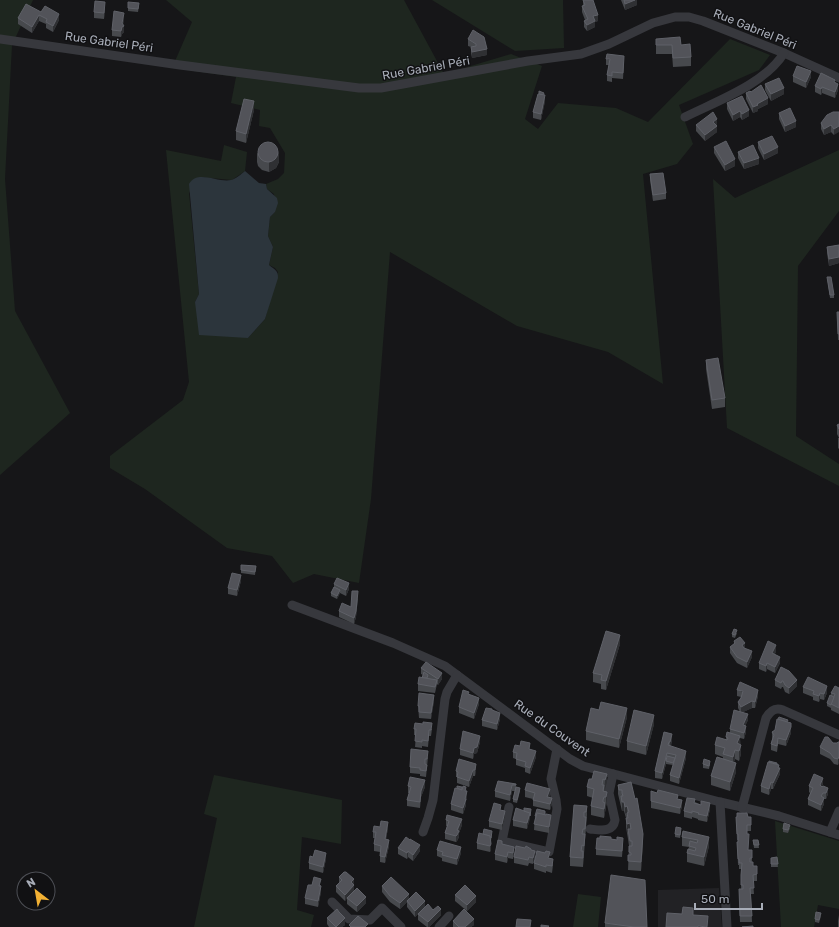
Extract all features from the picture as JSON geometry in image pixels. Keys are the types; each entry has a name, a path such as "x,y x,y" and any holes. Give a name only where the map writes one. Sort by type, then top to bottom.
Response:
{"street":[{"name":"Rue Gabriel Péri","path":"0,39 180,65 367,89 416,82 528,61 581,54 609,44 653,23 675,17 689,17 703,21 784,53 839,78"},
{"path":"685,117 762,77 784,53"},
{"name":"Rue du Couvent","path":"292,605 445,666 557,749 583,766 742,808 779,816 834,833"},
{"path":"423,832 432,804 445,699 447,692 458,675"},
{"path":"742,808 766,718 773,710 783,710 839,735"},
{"path":"509,807 502,841 549,852 557,809 551,779 557,749"},
{"path":"590,829 605,830 609,829 614,824 615,820 609,794 613,774"},
{"path":"720,802 727,927"},
{"path":"834,833 839,811"},
{"path":"332,902 349,919 370,920 382,908 401,927"},
{"path":"439,927 450,916"}],"shaded area":[{"path":"0,0 33,0 12,45 5,179 15,311 70,413 0,475"},
{"path":"166,0 404,0 444,74 511,54 542,66 525,119 538,129 558,103 616,108 648,122 730,39 770,55 759,70 679,105 693,144 677,164 643,174 663,384 608,352 517,326 390,252 371,499 359,583 314,574 293,583 272,556 227,548 145,489 110,468 110,456 183,400 189,382 166,150 221,161 224,145 247,152 245,171 232,180 199,177 189,193 199,294 195,302 248,338 265,319 278,272 275,268 269,265 273,247 268,236 270,217 275,212 274,194 267,189 266,184 278,179 284,173 285,153 270,128 259,126 260,110 231,103 236,77 172,68 192,22"},
{"path":"432,0 563,0 564,48 515,51"},
{"path":"839,150 839,211 798,266 796,436 839,464 839,486 727,428 713,179 735,198"},
{"path":"245,171 259,183 266,184 267,189 277,198 278,203 275,212 270,217 268,236 273,247 269,265 277,272 278,278 265,319 248,338 199,335 195,302 199,294 189,184 197,177 231,180 237,178"},
{"path":"214,775 342,800 341,844 302,837 297,910 314,915 311,927 194,927 217,818 204,814"},
{"path":"775,821 839,841 839,909 818,905 814,927 781,927"},
{"path":"719,888 722,927 658,927 658,890"},
{"path":"578,894 601,897 598,927 573,927"}],"building":[{"path":"583,0 593,0 598,15 593,16 595,21 587,25 584,21 588,19 582,6 585,5"},
{"path":"624,0 635,0 625,4"},
{"path":"95,1 105,2 104,13 94,12"},
{"path":"128,2 139,3 138,9 128,8"},
{"path":"26,4 41,12 45,6 59,14 53,26 46,22 47,19 39,15 32,27 18,18"},
{"path":"114,11 124,13 122,23 124,26 122,27 121,31 112,30"},
{"path":"473,30 484,37 487,49 472,52 471,47 476,46 476,44 468,39"},
{"path":"680,37 681,45 690,44 691,57 673,58 672,45 656,45 656,39"},
{"path":"607,54 624,56 623,73 612,72 612,76 607,75 610,59 606,59"},
{"path":"797,66 811,71 806,82 793,76"},
{"path":"821,73 835,80 834,82 838,84 835,92 815,86"},
{"path":"779,78 784,88 771,94 765,84"},
{"path":"761,85 768,98 753,107 746,93 751,92"},
{"path":"539,91 544,93 543,95 539,94"},
{"path":"538,94 545,95 541,114 533,112"},
{"path":"742,96 749,110 742,114 740,111 733,115 727,103"},
{"path":"244,99 254,101 246,134 236,131"},
{"path":"790,108 796,121 785,126 779,113"},
{"path":"713,112 717,119 713,122 717,126 705,135 696,125"},
{"path":"833,112 839,112 839,126 834,129 831,125 824,129 821,123 827,115"},
{"path":"772,136 778,147 764,154 758,142"},
{"path":"726,141 735,159 725,165 714,147"},
{"path":"264,142 272,142 278,148 278,156 272,162 264,162 258,156 258,148"},
{"path":"753,145 759,158 744,163 738,152"},
{"path":"663,173 666,193 653,195 650,174"},
{"path":"839,245 839,257 829,259 827,247"},
{"path":"827,277 831,277 834,295 830,295"},
{"path":"837,312 839,312 839,334 838,334"},
{"path":"718,358 725,398 712,400 706,360"},
{"path":"241,565 256,566 255,572 241,570"},
{"path":"232,573 241,575 237,590 228,588"},
{"path":"337,578 349,583 346,590 334,584"},
{"path":"334,587 340,590 337,596 331,593"},
{"path":"352,591 358,591 354,618 339,611 342,603 351,607"},
{"path":"734,629 737,630 735,635 732,634"},
{"path":"606,631 620,635 606,681 601,680 602,675 593,673"},
{"path":"740,637 745,643 742,645 744,648 752,651 747,662 737,657 730,647 735,643 734,641"},
{"path":"768,641 776,645 772,653 780,657 775,667 767,663 766,666 759,663"},
{"path":"426,662 442,673 438,679 421,668"},
{"path":"781,667 789,671 797,680 789,688 783,681 781,683 775,680"},
{"path":"424,672 428,675 427,678 422,678"},
{"path":"419,677 437,680 435,687 418,684"},
{"path":"808,677 827,686 824,694 820,693 819,696 813,694 814,691 803,687"},
{"path":"740,682 758,690 755,702 752,701 741,707 738,702 743,691 737,690"},
{"path":"835,686 839,688 839,708 831,704 835,694 831,693"},
{"path":"463,690 469,692 468,694 479,698 474,713 459,707"},
{"path":"419,693 434,695 431,713 419,712"},
{"path":"830,695 834,697 831,705 827,703"},
{"path":"601,702 627,708 619,739 586,731 591,708 599,710"},
{"path":"486,708 500,713 497,724 482,720"},
{"path":"634,710 654,715 646,746 627,741"},
{"path":"734,710 748,714 743,725 746,726 744,733 730,729"},
{"path":"779,717 788,720 787,722 778,719"},
{"path":"777,719 791,723 791,727 786,740 778,738 777,746 771,744 774,735 772,732 775,730"},
{"path":"423,722 432,723 431,730 429,730 428,741 415,741 415,723 423,724"},
{"path":"463,731 480,736 477,747 474,748 473,753 460,749"},
{"path":"664,732 672,734 668,745 686,751 679,778 670,775 676,755 667,753 662,773 655,771"},
{"path":"727,732 740,736 737,743 741,745 739,751 735,750 733,757 723,754 725,748 715,745 717,737 727,740"},
{"path":"825,737 828,737 833,743 839,742 838,759 834,758 830,753 820,747"},
{"path":"521,741 530,743 529,749 536,751 530,768 525,766 526,762 516,759 517,753 513,752 515,745 520,746"},
{"path":"411,749 428,751 427,759 425,759 425,764 427,765 426,771 420,770 420,768 410,767"},
{"path":"667,756 675,758 673,763 666,761"},
{"path":"717,757 736,763 730,782 711,776"},
{"path":"459,759 476,764 475,770 473,770 469,781 457,777 458,772 456,771"},
{"path":"704,759 710,761 709,766 703,764"},
{"path":"768,762 779,765 778,768 780,768 773,783 771,782 769,789 761,786"},
{"path":"594,771 607,774 605,780 603,779 602,785 604,785 603,791 607,792 606,797 604,797 603,800 605,803 604,809 591,806 594,789 587,787 589,779 592,779"},
{"path":"814,774 823,778 820,785 822,787 828,788 826,793 823,793 821,796 824,798 821,805 808,799 813,788 809,786"},
{"path":"410,777 425,780 421,791 420,802 407,800 411,787 408,786"},
{"path":"498,781 516,784 512,785 510,795 495,791"},
{"path":"631,782 635,799 637,798 643,834 641,862 628,861 628,855 631,855 629,852 629,846 632,846 628,829 631,829 630,823 627,824 626,818 628,818 627,813 629,812 627,806 625,807 624,802 622,802 622,790 619,790 618,785"},
{"path":"527,783 550,789 547,797 552,798 550,804 533,800 535,793 525,790"},
{"path":"457,786 462,787 462,790 457,788"},
{"path":"463,786 466,787 465,791 467,791 463,808 451,804 455,788 462,790"},
{"path":"516,787 520,788 517,800 513,799"},
{"path":"658,790 678,795 677,799 682,800 680,808 651,801 651,791 657,793"},
{"path":"687,798 695,799 694,803 701,805 701,801 710,803 707,816 692,811 692,813 684,811"},
{"path":"494,803 501,805 500,810 505,811 502,824 489,821"},
{"path":"574,805 587,806 586,812 584,812 584,817 586,817 585,829 583,829 582,834 585,834 584,846 582,845 581,851 583,851 583,858 570,857"},
{"path":"516,808 530,813 527,823 513,820"},
{"path":"524,808 531,809 530,816 530,813 524,811"},
{"path":"537,809 545,811 545,815 537,813 535,816"},
{"path":"537,813 551,815 549,827 534,824"},
{"path":"737,813 747,813 748,817 751,817 751,825 747,825 747,834 749,834 748,850 752,850 752,858 750,858 750,862 753,862 753,866 757,866 757,874 753,875 754,888 750,888 752,916 740,916 739,889 743,889 743,885 741,885 742,863 739,863 738,859"},
{"path":"447,815 462,819 456,836 445,833 449,821 446,820"},
{"path":"381,821 388,822 385,839 389,840 385,857 380,856 381,846 374,844 376,832 373,832 374,826 380,827"},
{"path":"784,823 790,825 788,830 783,829"},
{"path":"676,827 681,828 680,835 675,834"},
{"path":"484,829 492,831 491,838 490,836 483,834"},
{"path":"683,831 709,837 704,857 687,853 688,849 695,851 696,848 689,846 690,841 697,843 698,840 682,837"},
{"path":"479,833 490,836 490,846 477,843"},
{"path":"600,836 611,837 611,839 617,840 617,837 623,838 622,851 596,849 597,838 600,838"},
{"path":"406,837 420,845 413,855 408,851 407,853 398,848"},
{"path":"498,840 502,841 502,844 514,847 513,853 508,852 507,857 495,854"},
{"path":"753,840 758,840 759,845 754,845"},
{"path":"440,841 461,847 457,859 442,855 443,852 437,850"},
{"path":"516,846 525,848 526,846 535,851 533,858 529,857 528,860 514,857"},
{"path":"315,850 326,853 323,867 309,863 310,856 313,857"},
{"path":"537,851 545,853 546,851 550,852 548,858 553,859 552,866 546,865 546,867 534,863"},
{"path":"777,857 778,864 771,864 771,858"},
{"path":"344,872 354,879 351,882 354,885 345,895 336,886 342,880 339,877"},
{"path":"611,875 645,880 647,927 634,927 605,923"},
{"path":"314,877 321,879 318,901 305,898 308,885 312,885"},
{"path":"391,877 409,894 400,903 390,896 382,886"},
{"path":"465,885 476,896 467,905 455,895"},
{"path":"357,888 366,897 357,906 347,898"},
{"path":"416,892 425,901 415,911 407,901"},
{"path":"428,904 433,910 438,906 441,909 428,922 418,914"},
{"path":"683,907 693,908 693,915 708,916 707,927 666,927 667,913 682,914"},
{"path":"337,909 345,918 336,927 327,918"},
{"path":"464,909 474,919 465,927 459,927 453,921"},
{"path":"816,912 821,913 819,920 815,919"},
{"path":"358,916 368,924 365,927 351,927 349,925"},
{"path":"517,919 531,920 530,927 516,927"},
{"path":"541,925 549,926 541,927"}]}
